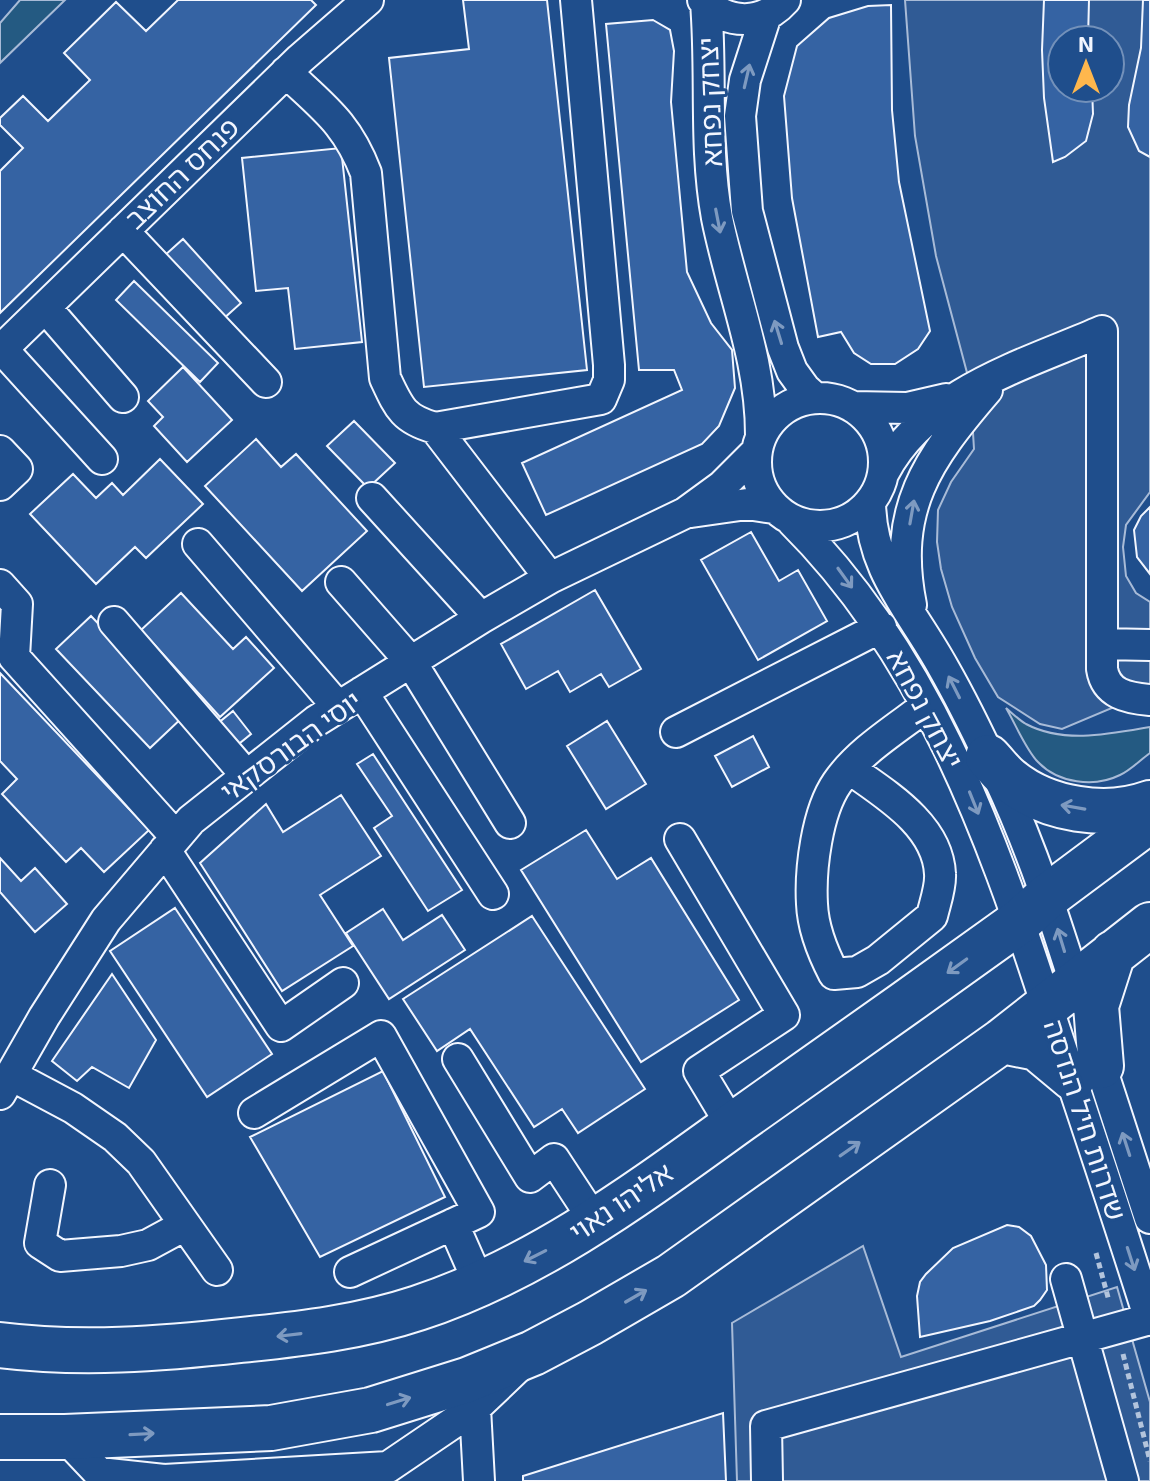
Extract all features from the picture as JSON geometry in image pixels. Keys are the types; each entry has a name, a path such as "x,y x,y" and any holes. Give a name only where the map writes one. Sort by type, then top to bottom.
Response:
{"highway":[{"path":"988,757 1010,781 1071,809 1108,810 1150,803"},
{"name":"אליהו נאוי","path":"0,1345 106,1350 196,1345 356,1325 420,1308 479,1283 561,1243 732,1126 1034,908 1150,820"},
{"path":"0,1437 271,1428 371,1410 467,1380 533,1353 671,1276 1002,1041 1150,925"},
{"path":"1002,1041 1024,1043 1087,1072 1096,1006 1113,953"},
{"path":"0,1314 11,1322 81,1349"}],"street":[{"name":"פנחס החוצב","path":"1,350 286,72 368,0"},
{"path":"286,72 341,123 356,146 366,173 385,378 395,401 412,421 435,428 601,399 609,380 576,0"},
{"path":"705,2 719,13 734,19 750,20 780,4"},
{"name":"יצחק נפחא","path":"705,2 709,35 708,117 717,216 760,384 758,443"},
{"name":"יצחק נפחא","path":"780,4 745,80 740,116 742,164 747,211 783,348 792,371 815,398"},
{"path":"123,231 266,382"},
{"path":"45,307 123,397"},
{"path":"884,472 884,453 878,435 867,419 853,407 835,400 815,398 784,409 771,420 758,443 756,472 762,491 783,514 813,527 835,525 855,517 870,502 896,449 934,412 963,393 1102,331 1104,681 1116,693 1150,700"},
{"path":"1,350 102,459"},
{"path":"913,617 906,546 915,492 955,427 999,376"},
{"path":"853,407 907,408 963,393"},
{"path":"435,428 550,578"},
{"name":"יוסי הבורסקאי","path":"5,1084 106,920 191,820 246,775 350,700 481,618 550,578 685,513 722,486 758,443"},
{"path":"0,451 17,469 0,485"},
{"path":"372,498 481,618"},
{"name":"יצחק נפחא","path":"870,502 876,550 888,576 944,667 988,757 1034,908"},
{"name":"יוסי הבורסקאי","path":"685,513 747,504 783,514"},
{"name":"יצחק נפחא","path":"783,514 839,569 881,627 1034,908"},
{"path":"198,544 350,700 493,894"},
{"path":"341,582 411,662 510,823"},
{"path":"0,585 17,604 14,657 170,844 281,1026 343,983"},
{"path":"114,622 246,775"},
{"path":"676,732 881,627"},
{"path":"1102,644 1150,645"},
{"path":"850,769 894,800 917,825 934,846 940,875 932,916 878,960 857,972 834,974 822,951 811,906 820,825 836,784 863,755 926,706"},
{"path":"680,839 784,1015 699,1071 732,1126"},
{"name":"שדרות חיל הנדסה","path":"1034,908 1087,1072 1150,1319"},
{"path":"254,1113 381,1036 479,1212 350,1272"},
{"path":"458,1059 530,1177 554,1159 594,1220"},
{"name":"שדרות חיל הנדסה","path":"1087,1072 1150,1218"},
{"path":"5,1084 73,1108 115,1137 141,1162 217,1270"},
{"path":"50,1185 40,1243 60,1256 121,1251 148,1245 185,1225"},
{"path":"453,1224 479,1283"},
{"path":"1066,1279 1123,1481"},
{"path":"767,1481 766,1426 1150,1319"},
{"path":"65,1437 99,1473 164,1480 386,1474 475,1408 533,1353"},
{"path":"475,1408 479,1481"}],"shaded area":[{"path":"20,0 65,0 0,63 0,23"},
{"path":"905,0 1150,0 1150,492 1126,525 1123,547 1126,576 1136,593 1150,602 1150,692 1062,729 1040,724 998,697 975,658 952,607 941,569 937,542 938,510 951,482 974,449 970,384 936,256 915,136"},
{"path":"1006,708 1026,724 1071,736 1150,727 1150,753 1110,779 1088,782 1066,779 1046,769 1034,757"},
{"path":"863,1246 901,1357 1117,1287 1150,1402 1150,1481 737,1481 732,1323"}],"building":[{"path":"178,0 311,0 316,5 0,313 0,171 23,148 0,125 0,118 23,96 48,121 90,80 64,53 116,2 146,31"},
{"path":"463,0 547,0 587,370 424,387 389,58 469,49"},
{"path":"1044,0 1089,0 1088,24 1046,24 1046,104 1093,104 1086,141 1053,162 1044,98"},
{"path":"1143,0 1150,0 1150,157 1139,151 1128,127 1129,105 1141,48"},
{"path":"891,5 892,110 899,182 930,331 918,349 895,364 871,364 854,353 841,332 818,337 792,198 784,96 797,46 829,18 868,6"},
{"path":"653,20 670,30 674,51 671,102 687,272 711,323 732,350 735,388 719,426 702,444 546,515 522,463 682,390 674,370 639,370 606,24"},
{"path":"341,148 362,342 295,349 288,288 256,291 242,158"},
{"path":"183,239 241,303 222,320 164,256"},
{"path":"134,281 218,363 200,382 116,300"},
{"path":"183,367 232,420 187,462 154,426 163,417 148,401"},
{"path":"354,421 395,463 368,488 327,446"},
{"path":"256,439 281,467 296,454 367,531 302,591 205,486"},
{"path":"160,459 203,504 146,558 135,547 96,584 30,514 73,474 96,498 112,483 123,495"},
{"path":"1150,507 1150,574 1137,557 1134,530"},
{"path":"751,532 779,581 798,570 827,621 758,660 701,560"},
{"path":"595,590 641,669 609,687 601,674 570,692 558,671 526,689 501,644"},
{"path":"181,593 233,649 246,637 274,668 220,717 141,630"},
{"path":"91,616 185,715 150,748 56,649"},
{"path":"0,673 149,830 104,872 81,848 66,862 2,794 17,779 0,761"},
{"path":"233,711 251,734 235,747 217,724"},
{"path":"607,721 646,784 606,809 567,746"},
{"path":"753,736 769,767 732,787 715,756"},
{"path":"373,754 462,890 428,911 374,828 392,816 357,764"},
{"path":"341,795 381,856 320,895 353,946 282,991 200,863 266,804 283,832"},
{"path":"586,830 617,879 651,858 739,1000 641,1062 521,870"},
{"path":"0,858 21,881 35,868 67,904 35,932 0,892"},
{"path":"175,908 272,1054 207,1097 110,951"},
{"path":"383,909 403,940 442,915 465,950 389,999 346,933"},
{"path":"532,916 645,1089 578,1133 562,1109 534,1127 470,1029 437,1051 403,999"},
{"path":"112,974 156,1040 129,1088 92,1067 77,1081 52,1061"},
{"path":"383,1071 445,1197 320,1257 250,1137"},
{"path":"1007,1225 1019,1227 1031,1236 1046,1265 1047,1290 1040,1300 1034,1306 990,1321 920,1337 917,1296 920,1282 926,1274 953,1248"},
{"path":"723,1413 726,1481 523,1481 523,1476"}]}
